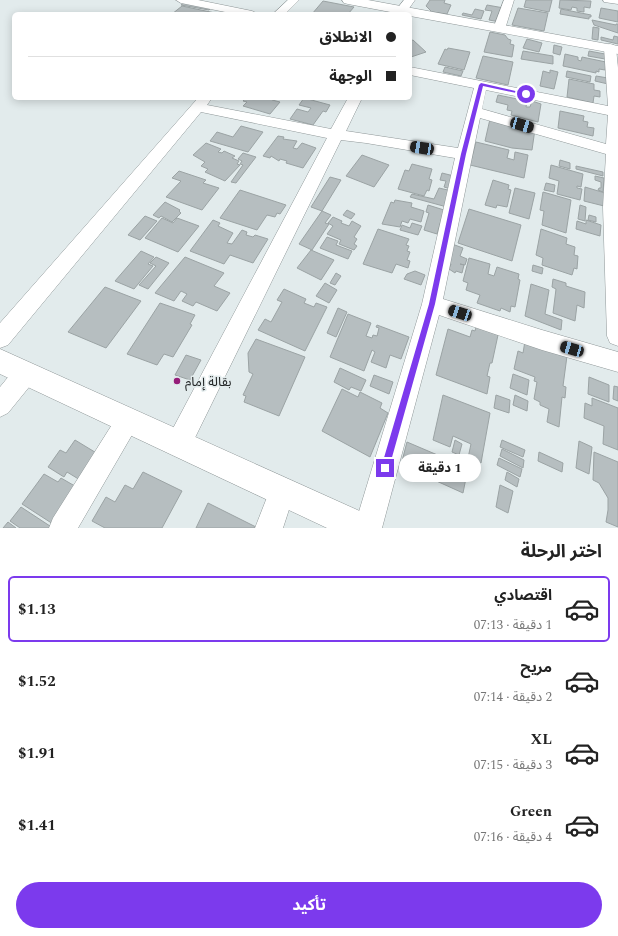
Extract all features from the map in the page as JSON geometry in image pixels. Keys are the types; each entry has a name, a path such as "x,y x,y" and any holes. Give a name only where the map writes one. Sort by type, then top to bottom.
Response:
{"street":[{"path":"181,0 242,12"},
{"path":"281,12 294,0"},
{"path":"348,0 399,12 410,0"},
{"path":"499,29 508,0"},
{"path":"412,14 614,49 614,152 618,336"},
{"path":"412,70 614,112"},
{"path":"368,528 432,304 464,154 476,112 481,85"},
{"path":"178,443 354,100"},
{"path":"0,338 201,103 335,135 366,138 464,154"},
{"path":"476,112 614,152"},
{"path":"432,304 542,340 618,362"},
{"path":"0,361 362,528"},
{"path":"0,405 26,373"},
{"path":"63,528 128,420"},
{"path":"269,528 282,491"}],"building":[{"path":"430,0 445,0 444,3 451,5 447,14 432,12 426,6"},
{"path":"526,0 552,0 549,12 524,7"},
{"path":"560,0 591,1 590,8 584,7 584,12 577,11 577,8 572,7 571,10 559,8"},
{"path":"323,1 354,7 350,12 314,12"},
{"path":"185,2 212,6 209,10 181,5"},
{"path":"487,5 504,8 500,22 489,20 492,11 485,10"},
{"path":"182,6 210,12 174,12"},
{"path":"518,8 548,13 544,31 512,25"},
{"path":"601,8 618,11 618,22 599,18"},
{"path":"475,9 484,11 481,19 462,15 463,13 472,15"},
{"path":"561,9 591,15 591,17 589,17 589,19 560,14"},
{"path":"592,20 616,25 618,24 618,33 594,25"},
{"path":"593,27 599,28 598,40 592,39"},
{"path":"490,32 505,35 511,40 510,44 514,45 512,57 484,52"},
{"path":"614,36 618,37 618,44 601,40 601,37 613,40"},
{"path":"527,39 542,43 539,52 523,48"},
{"path":"413,40 426,52 412,57"},
{"path":"554,45 562,47 560,55 553,53"},
{"path":"448,48 470,52 464,70 438,64 445,49 447,50"},
{"path":"523,51 553,56 553,64 521,59"},
{"path":"589,51 605,54 605,59 588,56"},
{"path":"565,54 578,57 578,60 581,61 582,57 606,62 605,70 599,69 599,72 596,71 596,73 563,66"},
{"path":"483,56 513,62 508,85 476,78"},
{"path":"445,67 463,71 461,76 443,72"},
{"path":"550,70 558,72 554,89 540,86 543,71 550,73"},
{"path":"567,71 591,76 590,82 566,77"},
{"path":"596,76 608,78 608,84 595,81"},
{"path":"569,79 594,84 594,90 600,91 600,97 594,96 593,103 567,97"},
{"path":"498,95 527,101 526,107 530,107 532,101 541,104 538,122 511,115 512,111 507,110 508,105 496,102"},
{"path":"272,100 280,102 270,114 243,106 247,102 243,101"},
{"path":"303,100 311,100 330,105 326,112 323,111 313,125 290,119 297,109 308,112 311,108 299,105"},
{"path":"560,111 584,116 583,121 588,122 587,127 594,128 593,136 558,128"},
{"path":"490,119 535,129 532,150 512,148 485,141"},
{"path":"241,126 263,132 248,152 210,141 217,132 233,137"},
{"path":"278,136 284,137 283,139 297,141 293,148 297,149 302,143 316,148 303,168 286,163 287,161 280,159 279,161 271,156 270,158 263,156"},
{"path":"476,142 509,150 507,158 514,160 515,152 528,155 524,178 470,165"},
{"path":"206,143 221,149 218,152 222,153 224,151 235,156 232,158 239,161 237,164 240,165 225,181 205,172 208,169 201,166 205,162 193,155"},
{"path":"243,153 256,157 236,183 231,182 243,165 240,164 242,161 238,159"},
{"path":"362,155 389,165 374,187 346,176"},
{"path":"560,160 570,163 570,169 559,166"},
{"path":"412,164 432,169 429,179 432,180 429,191 427,190 424,196 398,189 405,170 409,171"},
{"path":"551,165 583,174 581,187 577,186 577,188 582,189 580,200 557,194 559,181 549,178"},
{"path":"576,166 603,172 603,176 576,169"},
{"path":"179,171 206,180 203,183 219,188 202,210 166,197 181,181 172,178"},
{"path":"442,173 454,176 451,189 444,187 446,181 440,180"},
{"path":"595,176 604,178 603,192 598,190 601,188 601,182 595,180"},
{"path":"330,177 341,180 322,211 311,207"},
{"path":"493,180 509,185 508,189 511,190 507,207 497,205 496,208 485,205"},
{"path":"546,183 555,185 554,192 544,190"},
{"path":"585,187 605,193 604,206 584,201"},
{"path":"439,188 452,191 447,207 410,197 412,194 434,199"},
{"path":"515,188 535,193 529,219 509,213"},
{"path":"240,190 286,205 280,214 277,213 275,217 267,215 257,230 220,218"},
{"path":"543,192 571,200 566,233 542,225 544,211 540,210"},
{"path":"395,200 412,203 411,207 424,211 421,222 410,219 408,223 402,221 400,227 382,224 391,202 394,203"},
{"path":"165,202 180,210 179,211 181,213 172,222 161,216 159,218 153,215"},
{"path":"428,205 444,210 437,234 424,230 429,213 426,212"},
{"path":"580,205 586,207 585,221 578,219"},
{"path":"469,209 521,225 512,261 458,243"},
{"path":"347,210 355,214 351,219 343,215"},
{"path":"322,211 331,215 325,223 329,224 312,250 299,244"},
{"path":"589,215 596,217 596,222 588,220"},
{"path":"145,216 157,221 140,240 128,235"},
{"path":"333,217 342,221 341,223 349,226 352,221 361,226 354,237 357,239 354,244 357,246 354,250 339,244 341,240 327,234 333,226 328,223"},
{"path":"162,218 173,223 177,218 199,226 178,252 145,238"},
{"path":"213,220 220,223 218,226 233,233 227,243 232,244 242,230 247,232 246,235 253,237 255,235 268,239 253,263 230,255 224,264 190,251"},
{"path":"586,220 601,225 600,236 576,229 577,221 586,224"},
{"path":"412,223 422,226 418,235 400,230 402,225 410,228"},
{"path":"378,229 409,239 406,245 409,246 407,251 410,252 407,260 410,261 408,268 396,264 392,273 363,264"},
{"path":"541,229 567,238 566,244 575,247 574,255 578,256 577,269 574,268 572,275 542,265 543,258 536,255"},
{"path":"327,237 338,241 336,245 352,251 348,259 320,248"},
{"path":"452,244 463,248 460,256 467,259 465,265 460,264 464,265 462,273 456,271 455,273 449,269 451,264 448,264"},
{"path":"311,250 334,260 321,280 297,268"},
{"path":"141,251 154,257 148,264 153,266 134,289 115,281"},
{"path":"156,257 169,263 148,289 139,285 156,266 150,263"},
{"path":"185,257 224,273 214,286 230,293 217,311 196,302 193,306 182,301 187,294 181,291 174,301 155,293"},
{"path":"469,258 490,264 488,274 494,276 497,267 519,274 518,279 520,280 515,307 511,306 510,312 501,308 500,311 477,303 480,295 466,290 468,283 463,281"},
{"path":"533,265 543,268 542,274 532,271"},
{"path":"415,271 425,275 421,285 404,279 407,274"},
{"path":"336,273 341,276 335,285 330,283"},
{"path":"553,279 566,283 566,286 585,292 584,308 577,305 575,321 553,313 556,289 552,287"},
{"path":"325,283 337,290 329,303 316,296"},
{"path":"531,284 549,290 545,314 562,320 561,330 525,316"},
{"path":"105,287 141,301 106,348 68,332"},
{"path":"284,289 306,299 304,303 314,307 316,303 327,307 305,351 258,330 265,319 271,322 282,302 277,300"},
{"path":"160,303 195,315 190,324 192,325 173,357 164,354 157,365 127,354"},
{"path":"338,308 347,312 336,337 327,333"},
{"path":"348,314 371,323 366,336 372,338 373,335 377,336 379,328 376,327 377,325 409,337 401,359 390,355 386,368 371,362 375,352 372,350 364,371 330,357"},
{"path":"476,327 498,335 492,363 490,363 487,376 490,377 487,394 436,375 448,329 470,337 472,330 475,331"},
{"path":"256,339 305,357 279,416 244,402 246,396 243,395 253,374 249,372 248,353"},
{"path":"525,341 567,356 563,386 566,387 565,398 562,397 559,427 547,422 549,409 540,405 540,402 534,399 537,382 534,381 535,377 514,369 518,351 523,353"},
{"path":"186,355 201,360 190,380 175,375"},
{"path":"340,368 366,380 361,391 351,387 349,390 334,382"},
{"path":"513,374 529,380 527,395 510,388"},
{"path":"374,375 393,382 389,394 370,386"},
{"path":"589,377 609,385 609,402 588,394"},
{"path":"614,386 618,387 618,401 613,399"},
{"path":"342,389 358,397 360,392 382,403 380,408 388,413 370,457 322,431"},
{"path":"443,395 490,413 481,463 468,458 471,444 453,436 450,447 433,440"},
{"path":"496,395 510,400 509,413 494,408"},
{"path":"515,395 528,401 527,411 513,405"},
{"path":"592,398 618,408 618,450 603,444 604,426 584,418 585,403 592,406"},
{"path":"75,440 103,457 85,483 67,472 64,477 48,467 60,450 66,453"},
{"path":"455,440 462,444 459,455 452,452"},
{"path":"502,440 525,450 523,457 500,447"},
{"path":"579,441 592,447 589,474 576,468"},
{"path":"407,442 468,468 463,493 401,465"},
{"path":"502,449 524,460 523,468 500,456"},
{"path":"539,452 563,463 562,472 538,461"},
{"path":"594,452 618,462 618,527 606,522 608,498 599,483 593,480"},
{"path":"499,458 522,469 520,477 497,465"},
{"path":"143,472 182,491 162,528 105,528 92,521 106,497 115,502 125,485 133,489"},
{"path":"507,472 519,479 517,487 505,480"},
{"path":"44,474 58,482 61,478 80,489 53,524 22,504"},
{"path":"500,485 513,491 508,513 496,507"},
{"path":"208,503 258,528 196,528"},
{"path":"21,507 53,528 20,528 10,521"},
{"path":"8,522 16,528 3,528"}],"place":[{"name":"بقالة إمام","path":"177,381"}],"route":[{"path":"385,468 432,304 464,154 476,112 481,85 526,94"}]}
